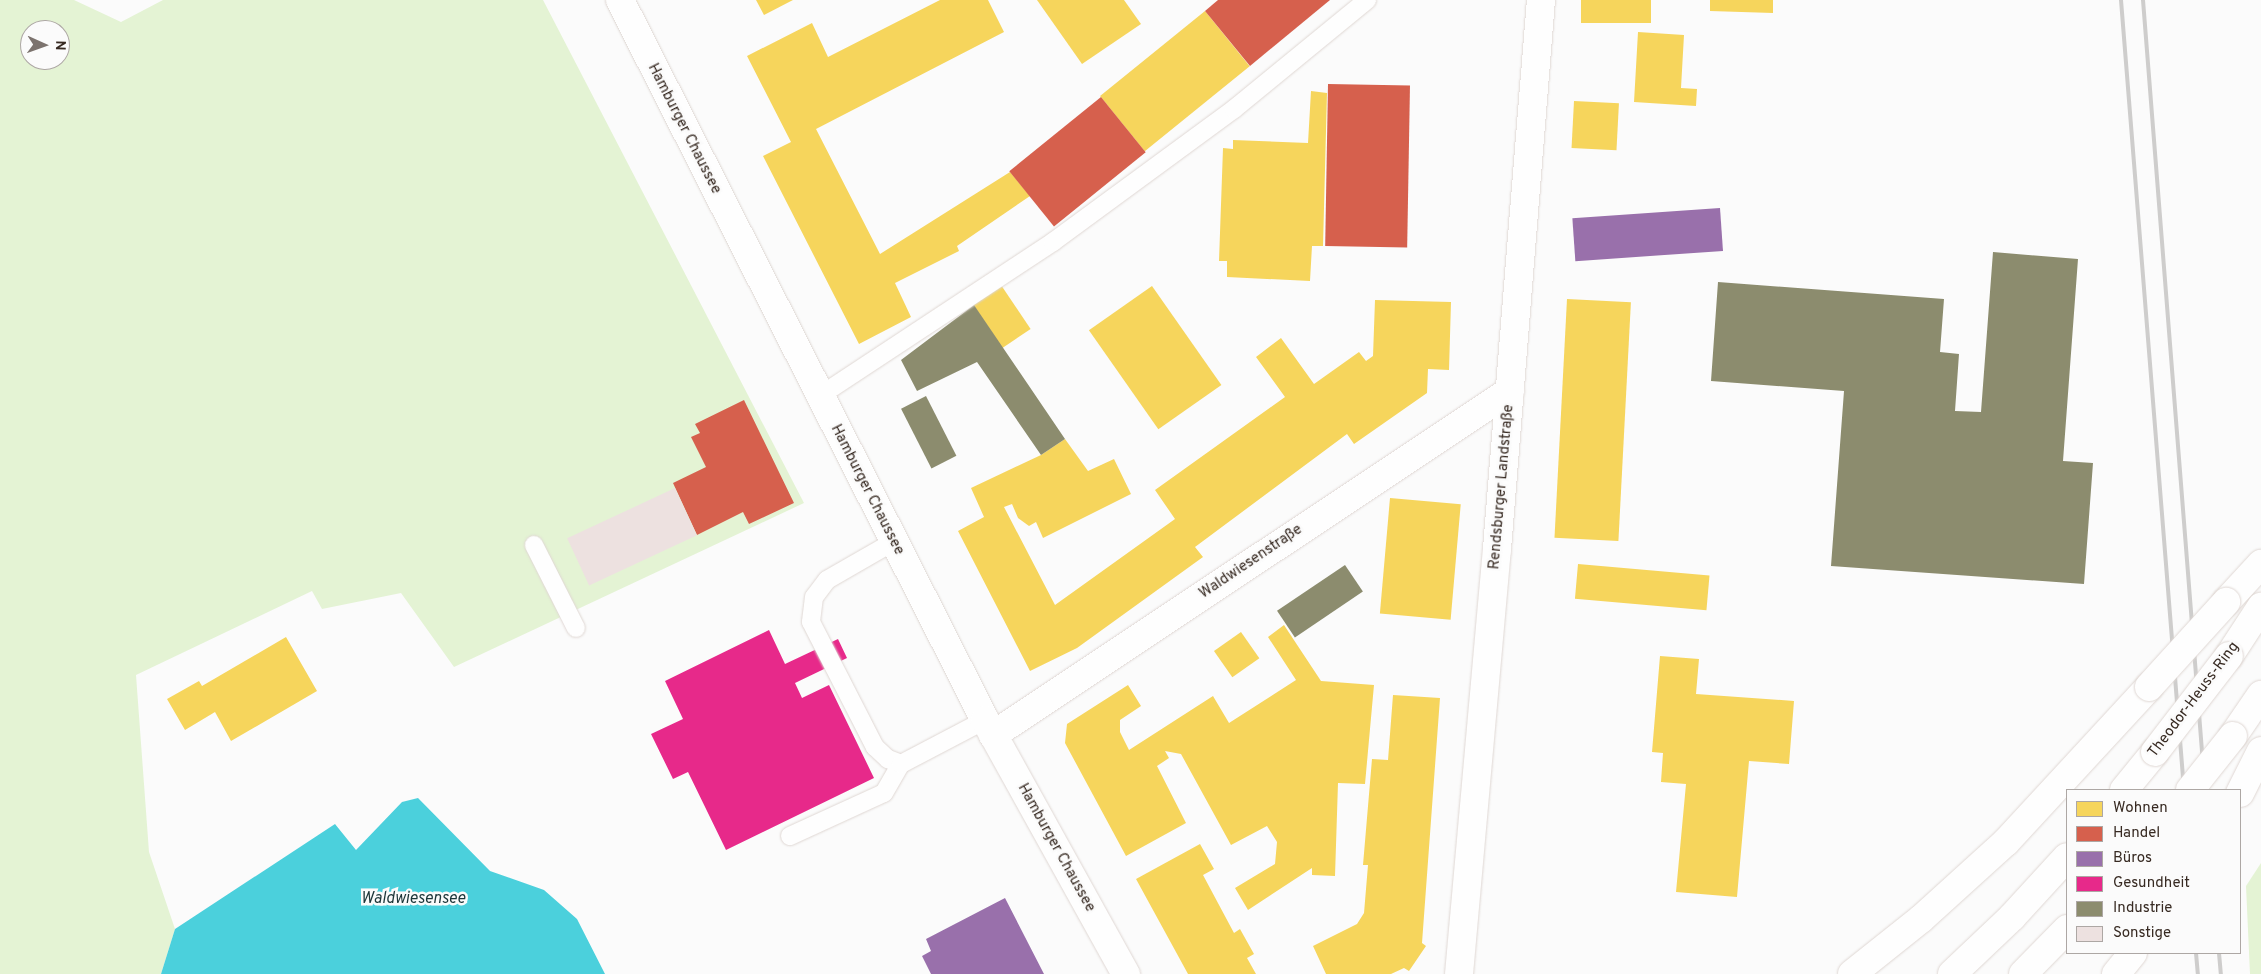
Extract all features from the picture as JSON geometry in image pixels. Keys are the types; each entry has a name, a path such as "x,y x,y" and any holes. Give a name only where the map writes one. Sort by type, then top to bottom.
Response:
{"main road":[{"name":"Hamburger Chaussee","path":"620,0 818,397 989,728 1126,974"},
{"name":"Rendsburger Landstraße","path":"1459,974 1510,392 1541,0"},
{"name":"Waldwiesenstraße","path":"989,728 1510,392"},
{"path":"1852,974 1921,919 2006,842 2261,564"},
{"name":"Theodor-Heuss-Ring","path":"2125,789 2229,656 2261,607"},
{"path":"2191,789 2233,736 2261,696"},
{"path":"2241,791 2261,751"},
{"path":"1952,974 2012,917 2066,858"},
{"path":"2024,974 2066,930"},
{"path":"2116,974 2132,954"}],"lane":[{"path":"818,397 1053,242 1234,109 1366,0"},
{"path":"893,542 827,580 814,597 811,622 875,747 888,759 901,764"},
{"path":"534,545 576,628"},
{"path":"790,836 884,793 901,764 989,728"}],"green space":[{"path":"0,0 74,0 121,22 163,0 543,0 804,503 454,667 401,593 322,609 312,591 136,675 149,852 175,929 161,974 0,974"},
{"path":"2261,863 2261,974 2250,974 2246,886"}],"water":[{"name":"Waldwiesensee","path":"418,798 490,871 544,890 577,919 605,974 161,974 175,929 335,824 356,850 402,802"}],"building: Wohnen":[{"path":"756,0 793,0 764,15"},
{"path":"940,0 988,0 1004,32 816,129 880,254 1010,172 1030,196 957,246 959,251 895,283 911,317 859,344 763,156 791,142 747,56 812,23 828,57"},
{"path":"1037,0 1124,0 1141,24 1082,64"},
{"path":"1581,0 1651,0 1651,23 1581,23"},
{"path":"1710,0 1773,0 1773,13 1710,11"},
{"path":"1205,11 1250,66 1145,151 1100,96"},
{"path":"1638,32 1684,35 1681,88 1697,89 1696,106 1634,102"},
{"path":"1311,91 1327,93 1323,246 1312,246 1310,281 1227,277 1227,261 1219,261 1223,148 1233,149 1233,140 1308,143"},
{"path":"1574,101 1619,103 1616,150 1572,148"},
{"path":"1001,285 1031,329 1002,348 973,304"},
{"path":"1152,286 1221,385 1158,429 1089,330"},
{"path":"1567,299 1631,302 1618,541 1554,538"},
{"path":"1375,300 1451,302 1449,370 1428,369 1427,393 1354,444 1347,434 1195,547 1203,557 1077,648 1030,671 958,531 984,517 971,488 1041,455 1065,439 1088,471 1114,459 1131,494 1043,538 1036,522 1029,526 1018,518 1012,504 1004,507 1055,605 1175,519 1155,490 1285,397 1256,357 1281,338 1314,384 1359,352 1366,361 1373,356"},
{"path":"1390,498 1461,504 1451,620 1380,614"},
{"path":"1578,564 1709,576 1706,610 1575,599"},
{"path":"1284,625 1321,681 1374,685 1365,784 1338,783 1335,876 1312,875 1312,868 1248,910 1235,888 1275,864 1277,842 1267,826 1231,845 1181,754 1165,751 1169,758 1157,766 1186,823 1126,856 1065,743 1067,724 1128,685 1141,706 1120,720 1120,732 1129,750 1213,696 1229,723 1296,680 1268,637"},
{"path":"1241,632 1259,658 1232,677 1214,651"},
{"path":"286,637 317,691 231,741 215,712 185,730 167,699 199,681 202,686"},
{"path":"1660,656 1699,659 1696,694 1794,701 1789,764 1749,761 1737,897 1676,892 1686,784 1661,782 1663,753 1652,752"},
{"path":"1393,695 1440,698 1422,943 1426,946 1409,971 1404,968 1391,974 1326,974 1313,946 1357,924 1364,913 1368,865 1363,865 1372,759 1388,760"},
{"path":"1200,844 1214,869 1203,875 1234,933 1240,929 1254,954 1247,958 1256,974 1188,974 1136,879"}],"building: Handel":[{"path":"1218,0 1330,0 1250,66 1205,11"},
{"path":"1328,84 1410,85 1407,247 1325,246"},
{"path":"1101,97 1146,152 1054,226 1009,171"},
{"path":"744,400 794,503 749,524 743,512 697,535 673,483 706,467 691,437 700,433 695,424"}],"building: Büros":[{"path":"1720,208 1723,251 1575,261 1572,218"},
{"path":"1005,898 1044,974 931,974 922,956 931,951 926,939"}],"building: Gesundheit":[{"path":"769,630 785,664 838,639 847,658 795,683 802,698 829,685 874,778 726,850 688,772 673,779 651,734 683,719 665,681"}],"building: Industrie":[{"path":"1993,252 2078,259 2063,461 2093,463 2084,584 1831,566 1844,391 1711,381 1718,282 1944,299 1940,352 1959,354 1955,411 1981,412"},
{"path":"974,305 1065,439 1041,455 977,362 917,391 901,360"},
{"path":"926,396 956,456 931,468 901,409"},
{"path":"1345,565 1363,592 1295,637 1277,611"}],"building: Sonstige":[{"path":"675,488 697,535 589,585 567,538"}],"railway":[{"path":"2121,0 2184,789"},
{"path":"2143,0 2205,789"},
{"path":"2196,954 2198,974"},
{"path":"2219,954 2221,974"}]}
